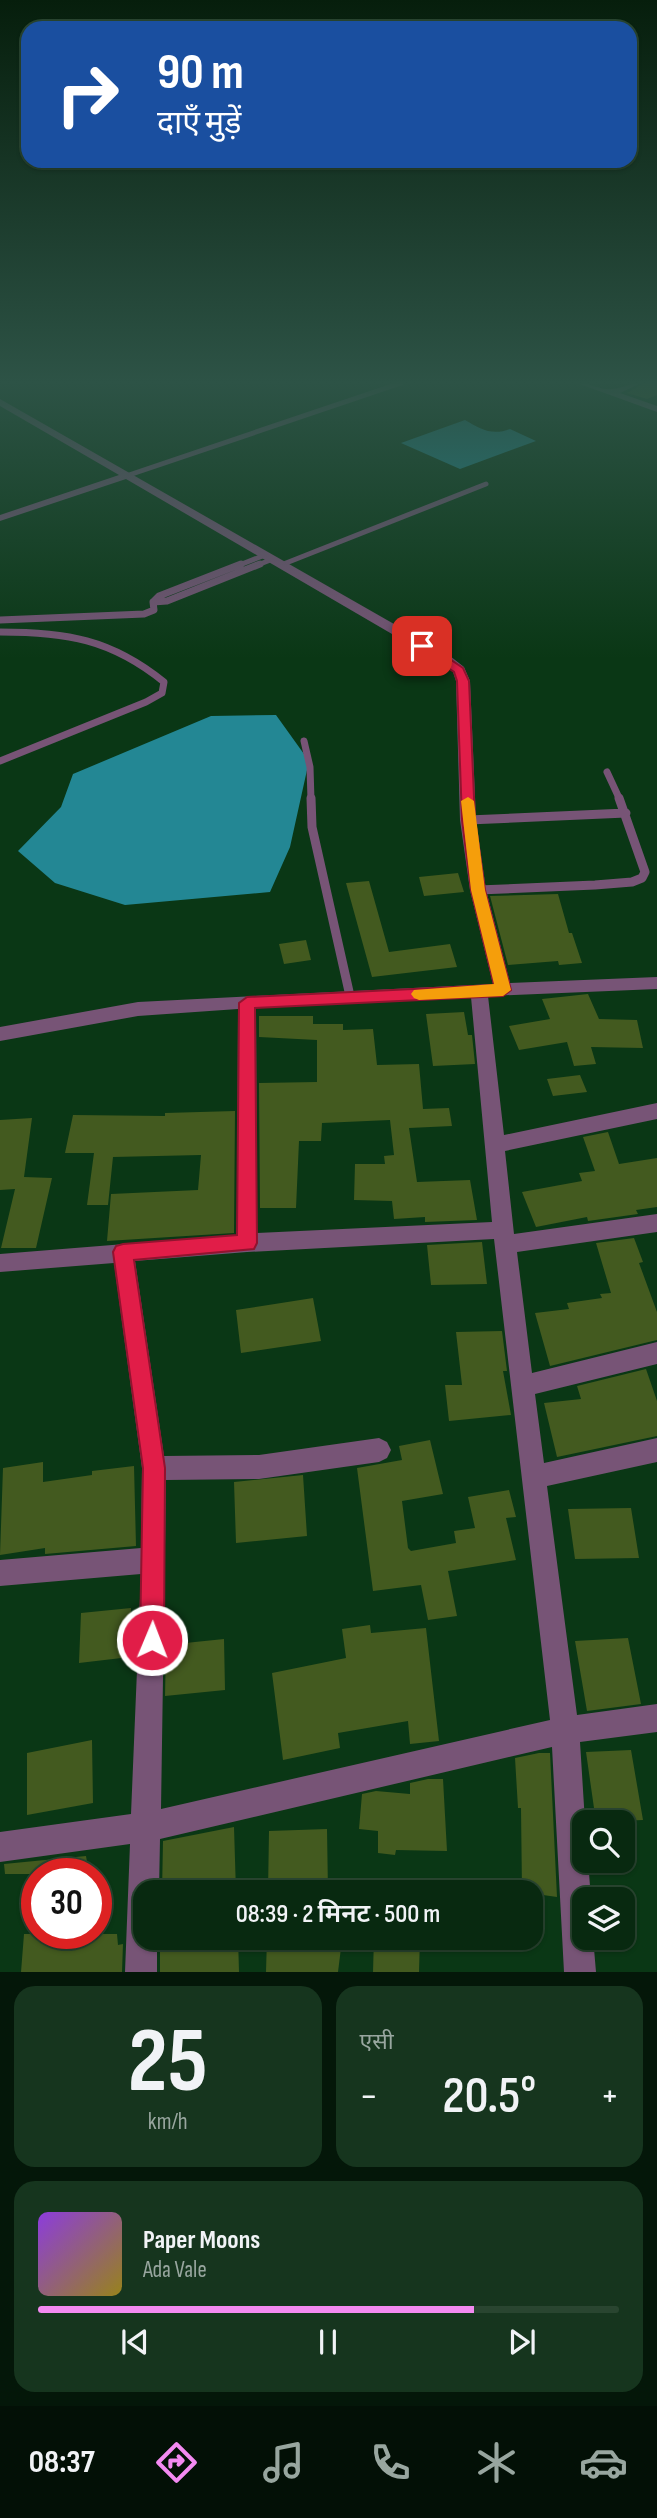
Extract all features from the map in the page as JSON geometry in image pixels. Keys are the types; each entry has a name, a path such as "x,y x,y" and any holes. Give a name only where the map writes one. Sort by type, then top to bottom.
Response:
{"street":[{"path":"3,518 130,475"},
{"path":"130,475 445,659 459,670 463,681 468,820 491,991 494,1145 565,1730 580,1972"},
{"path":"0,1034 138,1009 349,996 657,983"},
{"path":"247,1003 247,1243"},
{"path":"494,1145 657,1111"},
{"path":"0,1263 247,1243 504,1238 657,1223"},
{"path":"123,1252 154,1468 154,1560 141,1972"},
{"path":"523,1386 657,1353"},
{"path":"154,1468 259,1467 379,1450"},
{"path":"535,1477 657,1450"},
{"path":"0,1573 154,1560"},
{"path":"0,1847 147,1827 565,1730 657,1718"}],"lane":[{"path":"0,620 144,614 155,610 153,602 167,601 486,484"},
{"path":"16,632 19,620"},
{"path":"0,632 89,638 120,651 164,682 162,692 146,702 0,761"},
{"path":"304,741 310,767 312,827 349,996"},
{"path":"478,890 608,884 642,878 645,872 626,813 607,772"},
{"path":"468,820 626,813"}],"water":[{"path":"276,715 309,761 290,847 270,892 125,905 55,883 18,851 61,807 73,774 211,716"}],"building":[{"path":"458,873 464,892 424,896 419,877"},
{"path":"369,881 389,952 450,944 457,967 372,977 346,883"},
{"path":"558,894 569,933 572,933 582,963 559,965 558,961 508,965 490,896"},
{"path":"306,940 311,960 284,964 279,944"},
{"path":"588,994 599,1019 637,1020 643,1048 591,1047 596,1064 574,1066 567,1042 519,1050 509,1026 550,1019 542,999"},
{"path":"464,1012 468,1035 472,1035 475,1064 433,1066 426,1014"},
{"path":"259,1016 313,1016 313,1024 343,1024 343,1030 373,1029 377,1065 419,1064 423,1109 449,1108 452,1126 409,1128 417,1182 470,1180 477,1220 425,1222 425,1217 394,1219 392,1201 354,1200 355,1164 385,1164 384,1156 394,1155 390,1120 322,1123 321,1141 299,1141 296,1208 260,1208 259,1083 317,1082 317,1040 259,1037"},
{"path":"580,1075 587,1092 553,1096 547,1079"},
{"path":"235,1111 234,1233 107,1241 111,1194 198,1190 201,1155 113,1157 108,1205 87,1205 94,1153 65,1153 73,1115 165,1116 165,1113"},
{"path":"32,1118 24,1177 52,1178 36,1248 1,1248 15,1189 0,1190 0,1120"},
{"path":"608,1132 619,1164 657,1158 657,1207 636,1210 638,1214 588,1221 587,1217 536,1227 522,1192 582,1181 579,1173 595,1171 583,1137"},
{"path":"634,1238 643,1262 639,1263 657,1312 657,1340 550,1366 535,1313 569,1309 567,1303 602,1298 600,1294 611,1293 596,1243"},
{"path":"482,1242 487,1284 431,1285 427,1245"},
{"path":"313,1298 321,1341 241,1353 236,1310"},
{"path":"502,1331 507,1371 503,1371 511,1415 449,1421 445,1385 462,1385 456,1332"},
{"path":"646,1369 657,1401 657,1436 557,1457 544,1403 581,1399 577,1386"},
{"path":"430,1440 443,1494 402,1501 408,1548 411,1551 456,1543 454,1531 475,1528 468,1497 509,1490 516,1517 506,1518 516,1560 448,1571 457,1616 428,1620 421,1585 373,1591 357,1468 402,1460 399,1446"},
{"path":"43,1462 43,1482 92,1475 92,1471 134,1466 136,1546 45,1554 45,1548 0,1555 3,1468"},
{"path":"303,1475 307,1536 236,1543 234,1482"},
{"path":"631,1508 639,1558 575,1559 568,1509"},
{"path":"131,1608 130,1657 79,1663 81,1613"},
{"path":"370,1625 371,1633 426,1628 439,1741 410,1744 408,1721 338,1733 340,1748 283,1760 272,1673 346,1658 342,1629"},
{"path":"628,1638 641,1704 587,1711 575,1641"},
{"path":"224,1639 225,1690 165,1696 166,1645"},
{"path":"92,1740 93,1803 27,1815 27,1753"},
{"path":"631,1750 643,1820 635,1820 635,1810 594,1810 586,1752"},
{"path":"550,1753 557,1897 543,1895 543,1880 522,1880 521,1808 518,1808 515,1758"},
{"path":"443,1779 447,1851 396,1850 395,1855 378,1853 378,1831 359,1829 362,1794 376,1791 410,1794 410,1783"},
{"path":"234,1827 236,1880 162,1880 163,1841"},
{"path":"327,1829 328,1880 268,1880 269,1831"},
{"path":"21,1862 21,1874 5,1874 4,1864"},
{"path":"112,1934 117,1934 118,1945 123,1944 122,1972 21,1972 23,1949 112,1949"},
{"path":"160,1950 238,1950 239,1972 160,1972"},
{"path":"267,1950 341,1950 338,1972 266,1972"},
{"path":"374,1950 420,1950 419,1972 373,1972"}],"slow traffic":[{"path":"419,994 503,990 478,890 468,820 468,801"}],"route":[{"path":"152,1640 154,1468 123,1252 247,1243 247,1003 503,990 478,890 468,820 463,681 459,670 422,646"}]}
